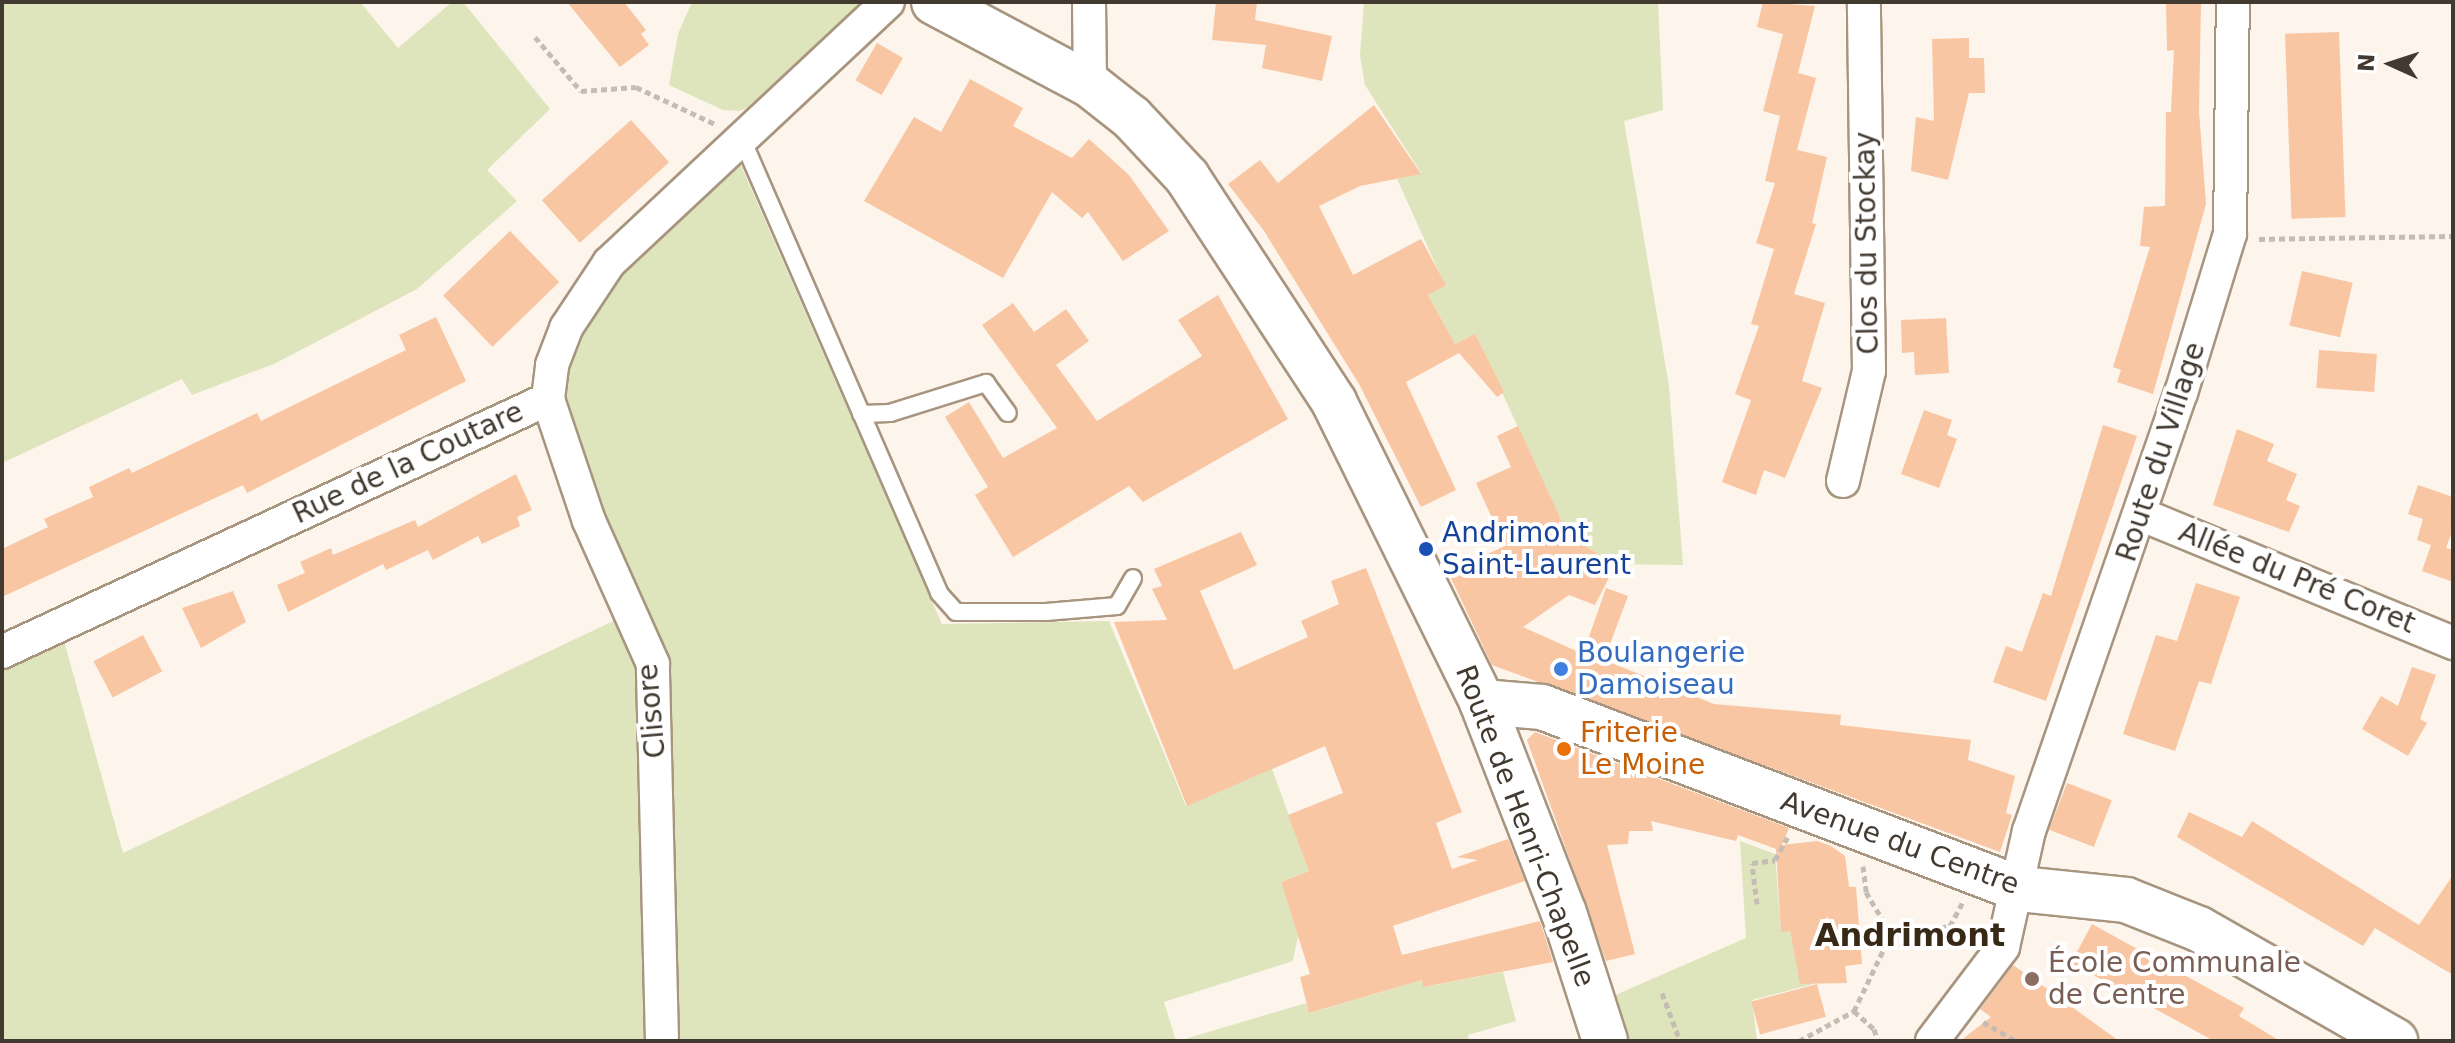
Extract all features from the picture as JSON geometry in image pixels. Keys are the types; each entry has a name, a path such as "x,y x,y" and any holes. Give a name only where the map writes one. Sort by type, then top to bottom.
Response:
{"street":[{"name":"Rue de la Coutare","path":"2,652 548,399 552,365 566,328 609,263 888,2"},
{"name":"Route de Henri-Chapelle","path":"934,2 1090,85 1132,118 1187,177 1334,402 1482,702 1564,913 1605,1041"},
{"path":"1089,2 1090,85"},
{"name":"Clos du Stockay","path":"1843,481 1869,371 1864,2"},
{"name":"Route du Village","path":"1932,1041 2003,947 2020,889 2029,831 2140,514 2230,234 2233,2"},
{"name":"Clisore","path":"548,399 589,521 653,664 662,1041"},
{"name":"Allée du Pré Coret","path":"2140,514 2453,643"},
{"name":"Avenue du Centre","path":"1482,702 1542,707 2020,889 2126,900 2199,929 2395,1041"}],"lane":[{"path":"742,139 939,593 956,612 1117,606 1133,578"},
{"path":"861,414 890,413 986,383 1008,413"}],"path":[{"path":"535,37 581,91 636,87 742,139"},
{"path":"2230,234 2254,239 2453,236"},
{"path":"1757,904 1752,863 1775,860 1782,852"},
{"path":"1863,871 1866,892 1891,934"},
{"path":"1950,926 1962,905"},
{"path":"1891,934 1950,926 1978,942"},
{"path":"1799,1041 1854,1011 1891,934"},
{"path":"1662,993 1680,1041"},
{"path":"1958,1008 2016,1041"},
{"path":"1854,1011 1874,1029 1878,1041"}],"green space":[{"path":"2,2 360,2 398,48 452,2 463,2 550,109 487,170 517,201 417,289 276,363 192,395 182,379 2,463"},
{"path":"692,2 860,2 861,8 753,106 739,111 723,110 669,85 678,34"},
{"path":"1364,2 1658,2 1663,110 1624,121 1669,386 1683,565 1616,564 1569,537 1475,334 1455,344 1428,295 1445,285 1397,179 1421,173 1365,85 1360,56"},
{"path":"738,159 942,624 1109,621 1186,806 1272,769 1309,871 1281,882 1298,936 1293,961 1164,1002 1176,1041 672,1041 666,680 562,418 560,371 612,270"},
{"path":"624,616 648,724 648,1041 2,1041 2,664 62,634 123,853"},
{"path":"1740,841 1775,854 1781,931 1790,931 1798,972 1811,970 1813,984 1752,1000 1757,1041 1629,1041 1613,996 1746,938"},
{"path":"1503,972 1516,1021 1468,1035 1469,1041 1178,1041 1306,1003 1310,1013 1422,980 1424,987"}],"building":[{"path":"567,2 624,2 646,30 641,34 649,45 620,67"},
{"path":"1216,2 1257,2 1255,20 1332,36 1322,81 1262,68 1266,45 1212,40"},
{"path":"1763,2 1815,6 1798,73 1816,78 1797,150 1827,157 1812,223 1816,224 1794,294 1825,303 1802,381 1822,388 1785,478 1764,470 1756,495 1722,482 1751,400 1735,394 1759,326 1751,324 1774,249 1756,243 1775,183 1765,181 1780,116 1763,111 1783,34 1757,27"},
{"path":"2166,2 2201,2 2199,111 2206,204 2153,394 2117,382 2121,370 2113,367 2150,247 2140,246 2144,207 2165,206 2166,112 2171,112 2174,50 2167,51"},
{"path":"2339,32 2345,217 2291,219 2285,34"},
{"path":"1969,38 1969,58 1984,58 1985,93 1969,93 1948,180 1911,171 1916,117 1934,121 1932,39"},
{"path":"877,43 903,58 881,95 856,80"},
{"path":"970,79 1023,108 1013,126 1072,158 1089,139 1129,175 1169,231 1123,261 1088,212 1082,218 1052,192 1003,278 864,201 914,117 941,132"},
{"path":"1374,105 1421,174 1360,186 1319,206 1353,275 1421,239 1446,285 1428,295 1455,344 1475,334 1504,392 1497,397 1459,353 1406,382 1456,490 1421,507 1359,384 1264,231 1228,184 1260,160 1278,183"},
{"path":"631,120 669,162 580,243 542,200"},
{"path":"510,231 559,282 492,347 443,296"},
{"path":"2302,271 2353,283 2340,337 2289,326"},
{"path":"1218,295 1288,419 1143,502 1129,486 1013,557 975,495 988,487 945,417 969,402 1003,458 1057,428 982,325 1013,303 1034,332 1066,309 1089,341 1056,365 1097,421 1202,356 1178,320"},
{"path":"436,317 466,381 247,493 243,485 2,597 2,549 48,527 44,519 93,497 89,487 129,468 132,473 257,413 261,421 406,350 399,335"},
{"path":"1946,318 1949,373 1915,375 1914,352 1902,353 1901,320"},
{"path":"2319,350 2377,354 2374,392 2316,388"},
{"path":"1924,410 1952,420 1947,435 1957,439 1939,488 1901,474"},
{"path":"2103,425 2137,436 2046,701 1993,682 2006,646 2022,652 2043,593 2051,596"},
{"path":"1518,426 1569,537 1616,564 1595,605 1569,595 1523,627 1583,654 1606,588 1628,596 1604,660 1714,704 1841,715 1840,725 1971,740 1968,760 2015,776 2006,813 2012,815 2000,852 1492,665 1448,572 1505,546 1476,483 1511,467 1497,436"},
{"path":"2237,429 2274,444 2267,461 2297,474 2286,500 2300,506 2289,532 2213,505"},
{"path":"516,474 532,510 517,517 520,526 482,544 478,536 433,560 428,550 386,570 383,564 288,612 277,585 305,573 300,562 331,548 333,555 415,520 418,527"},
{"path":"2418,485 2453,497 2453,529 2446,548 2453,550 2453,582 2422,571 2431,545 2417,540 2423,519 2408,514"},
{"path":"1241,532 1257,565 1200,591 1234,670 1308,637 1301,621 1339,604 1331,581 1366,568 1462,812 1436,823 1452,869 1478,860 1457,857 1508,839 1525,881 1393,926 1402,955 1540,921 1553,962 1423,987 1422,980 1309,1013 1300,977 1310,974 1281,882 1309,871 1288,815 1343,793 1325,746 1187,806 1114,622 1167,620 1152,589 1162,586 1154,569"},
{"path":"2196,583 2240,597 2211,684 2199,681 2175,751 2123,734 2156,635 2177,641"},
{"path":"233,591 246,622 201,648 182,608"},
{"path":"143,635 162,671 113,697 94,661"},
{"path":"2412,667 2436,675 2420,719 2427,723 2408,756 2362,729 2381,696 2398,706"},
{"path":"1535,732 1789,828 1782,845 1817,841 1831,846 1845,856 1849,887 1856,887 1862,964 1845,966 1847,983 1800,984 1790,931 1781,932 1776,849 1738,835 1736,841 1651,821 1653,831 1629,831 1628,844 1607,845 1635,954 1606,961 1527,740"},
{"path":"2067,783 2112,800 2094,847 2049,830"},
{"path":"2189,812 2242,837 2252,821 2419,925 2453,875 2453,975 2375,928 2363,946 2177,837"},
{"path":"2092,924 2244,1008 2239,1016 2280,1041 2214,1041 2071,963"},
{"path":"2013,965 2119,1041 1960,1041 1991,1017 1980,1009"},
{"path":"1817,984 1826,1017 1760,1034 1751,1002"}],"place":[{"name":"Andrimont Saint-Laurent","path":"1426,549"},
{"name":"Boulangerie Damoiseau","path":"1561,669"},
{"name":"Friterie Le Moine","path":"1564,749"},
{"name":"École Communale de Centre","path":"2032,979"}],"district":[{"name":"Andrimont","path":"1910,935"}]}
